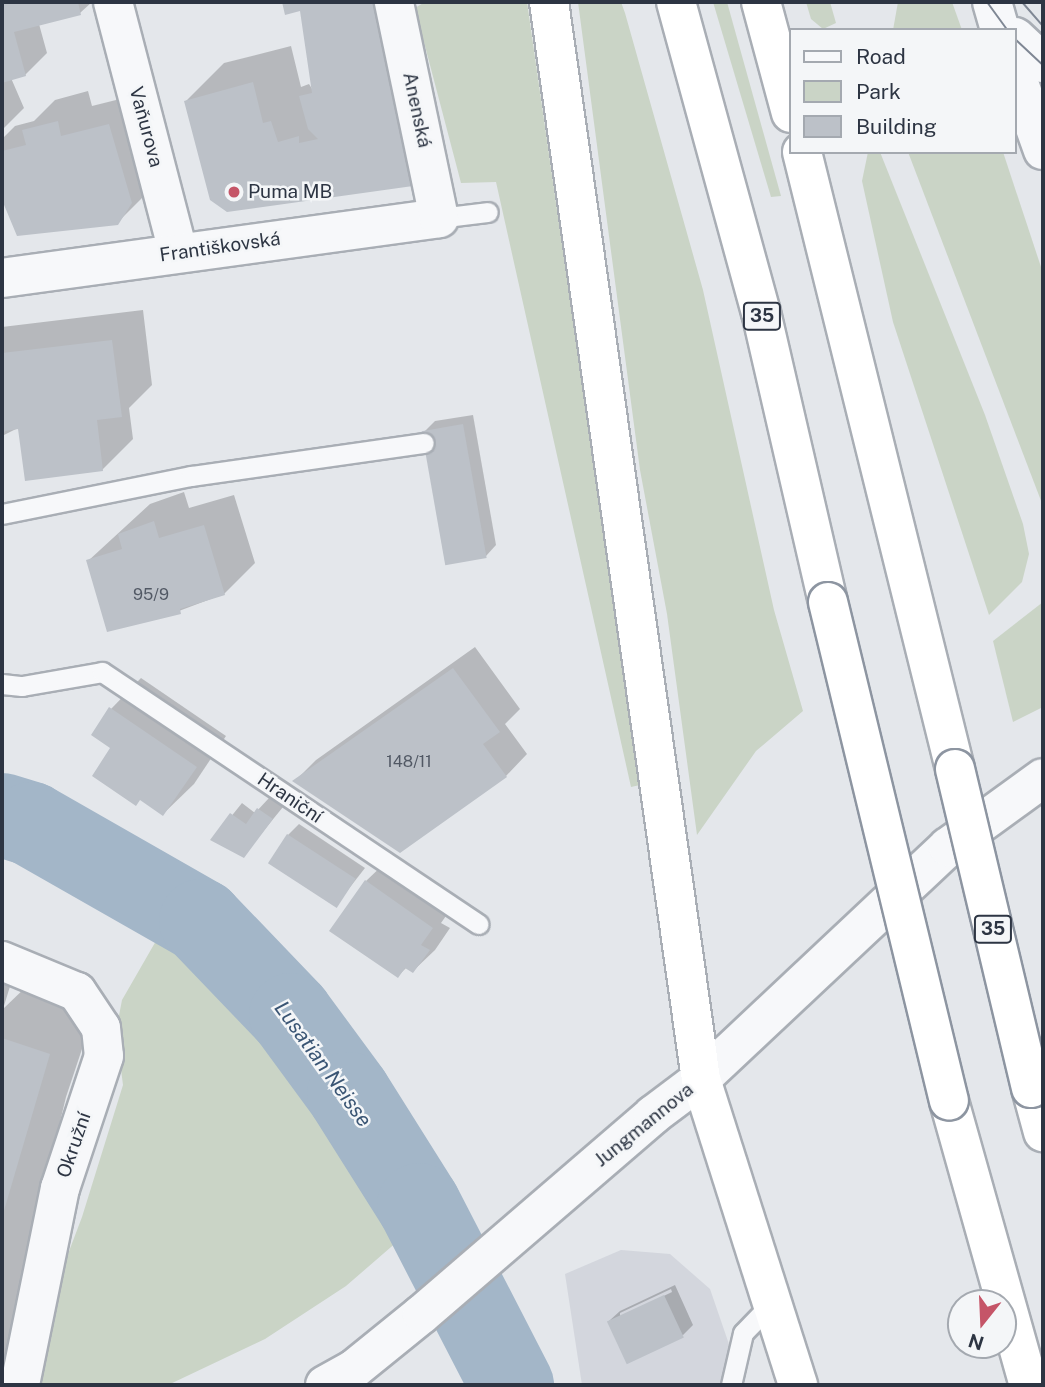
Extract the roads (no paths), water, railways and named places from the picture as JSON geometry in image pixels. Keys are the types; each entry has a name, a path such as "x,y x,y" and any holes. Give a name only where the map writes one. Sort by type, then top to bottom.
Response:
{"highway":[{"path":"550,2 701,1079 798,1385"},
{"name":"35","path":"676,2 761,312 949,1101 1029,1385"},
{"path":"761,2 790,109"},
{"name":"35","path":"803,154 1043,1132"}],"street":[{"name":"Vaňurova","path":"113,2 178,252"},
{"name":"Anenská","path":"394,2 439,218"},
{"path":"1017,38 1043,63"},
{"path":"1017,78 1043,150"},
{"name":"Františkovská","path":"2,278 439,218"},
{"name":"Jungmannova","path":"325,1385 354,1368 422,1314 532,1217 701,1079 948,847 1043,778"},
{"name":"Okružní","path":"2,961 77,992 101,1028 104,1056 60,1188 20,1385"}],"lane":[{"path":"439,218 488,212"},
{"path":"2,514 191,476 424,443"},
{"name":"Hraniční","path":"2,684 22,686 102,672 479,924"},
{"path":"731,1385 743,1333 772,1303"}],"waterway":[{"name":"Lusatian Neisse","path":"2,815 31,824 201,921 291,1015 349,1094 419,1205 512,1385"}],"tram line":[{"path":"987,2 1006,28"},
{"path":"1022,2 1043,26"},
{"path":"1017,41 1043,65"}],"place":[{"name":"Puma MB","path":"234,192"}]}
